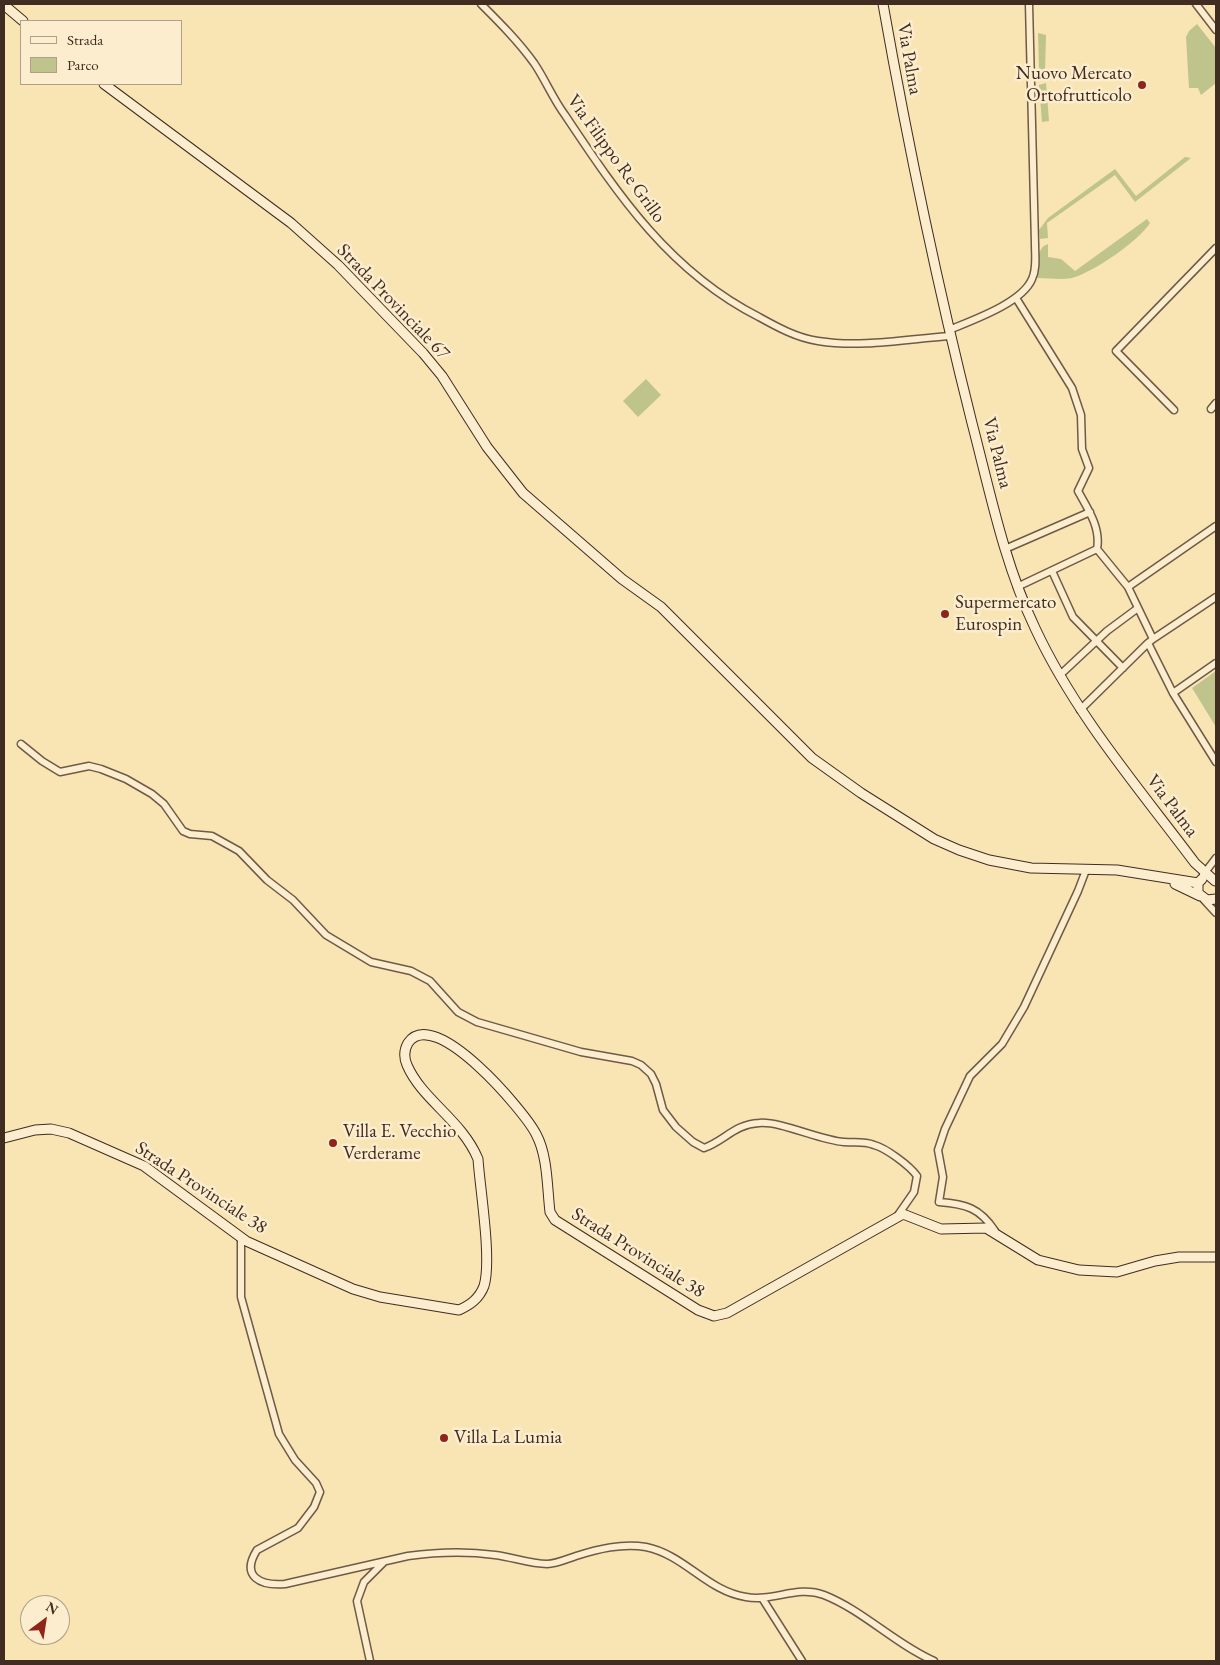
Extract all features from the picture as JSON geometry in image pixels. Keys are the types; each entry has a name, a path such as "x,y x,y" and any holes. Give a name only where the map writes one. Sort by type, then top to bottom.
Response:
{"street":[{"name":"Via Filippo Re Grillo","path":"481,4 511,34 535,64 563,114 626,204 674,258 722,297 775,326 816,341 849,343 950,333"},
{"name":"Via Palma","path":"883,4 911,159 950,333 1005,549 1017,587 1035,629 1080,710 1194,863"},
{"path":"950,333 1016,298 1028,287 1035,267 1029,4"},
{"path":"1196,4 1216,30"},
{"path":"4,5 22,20"},
{"name":"Strada Provinciale 67","path":"105,85 291,223 338,265 423,353 442,376 487,447 523,493 622,579 661,607 812,758 861,793 934,839 959,850 989,860 1031,868 1117,870 1166,879"},
{"path":"1174,410 1116,351 1216,248"},
{"path":"1016,298 1072,388 1081,415 1082,449 1089,468 1078,491 1090,512 1099,539 1097,549"},
{"path":"1005,549 1090,512"},
{"path":"1128,587 1216,526"},
{"path":"1017,587 1097,549"},
{"path":"1097,549 1128,587 1173,693 1216,762"},
{"path":"1052,571 1073,617 1123,668"},
{"path":"1080,710 1151,641 1216,597"},
{"path":"1060,675 1096,641 1138,608"},
{"path":"1173,693 1216,663"},
{"path":"21,744 42,761 60,772 89,766 126,779 152,794 164,804 183,831 190,834 212,836 239,851 267,880 293,900 326,935 371,962 411,971 430,981 458,1012 507,1032 538,1038 581,1052 632,1061 647,1069 656,1084 663,1110 676,1127 704,1148 734,1130 761,1122 827,1140 864,1142 876,1145 909,1166 917,1176 914,1192 898,1215"},
{"path":"1194,863 1203,864 1216,859"},
{"path":"1199,882 1216,859"},
{"path":"1216,859 1214,866 1216,882"},
{"path":"1194,863 1216,882"},
{"path":"1194,863 1198,873 1200,896 1216,913"},
{"path":"1086,870 1024,1007 1002,1044 970,1076 945,1129 938,1150 942,1177 939,1202 954,1203 974,1209 985,1217 995,1231 1038,1260 1079,1270 1117,1272 1155,1261 1178,1257 1216,1257"},
{"path":"1166,879 1199,882 1206,878 1216,882"},
{"path":"1166,879 1207,900 1216,899"},
{"name":"Strada Provinciale 38","path":"4,1138 35,1130 50,1129 69,1133 144,1166 241,1238 353,1289 380,1297 459,1310 476,1298 483,1287 487,1267 478,1159 472,1144 416,1080 407,1065 404,1056 409,1042 423,1036 443,1040 472,1060 528,1120 541,1147 550,1212 555,1220 706,1314 714,1316 727,1313 898,1215"},
{"path":"898,1215 908,1215 941,1229 978,1227 995,1231"},
{"path":"241,1238 241,1297 279,1434 295,1460 316,1482 320,1492 314,1507 298,1528 257,1550 252,1562 252,1573 264,1584 285,1584 428,1553 467,1552 549,1564 607,1548 638,1546 656,1550 680,1561 723,1591 748,1598 762,1598 803,1590 821,1594 840,1602 934,1661"},
{"path":"370,1661 357,1601 364,1582 385,1561"},
{"path":"762,1598 802,1661"}],"green space":[{"path":"1197,24 1216,48 1216,83 1201,95 1198,88 1189,88 1186,37 1189,31"},
{"path":"1038,33 1046,35 1045,72 1039,70"},
{"path":"1046,83 1049,121 1042,122 1039,85"},
{"path":"1185,157 1191,158 1135,202 1115,175 1047,223 1048,238 1040,239 1039,230 1048,218 1115,169 1136,196"},
{"path":"1147,219 1150,223 1136,238 1126,247 1091,270 1072,278 1037,278 1039,253 1044,246 1048,244 1048,257 1061,259 1075,271"},
{"path":"646,379 661,395 638,417 623,401"},
{"path":"1216,671 1216,727 1192,688"}],"place":[{"name":"Nuovo Mercato Ortofrutticolo","path":"1142,85"},
{"name":"Supermercato Eurospin","path":"945,614"},
{"name":"Villa E. Vecchio Verderame","path":"333,1143"},
{"name":"Villa La Lumia","path":"444,1438"}]}
